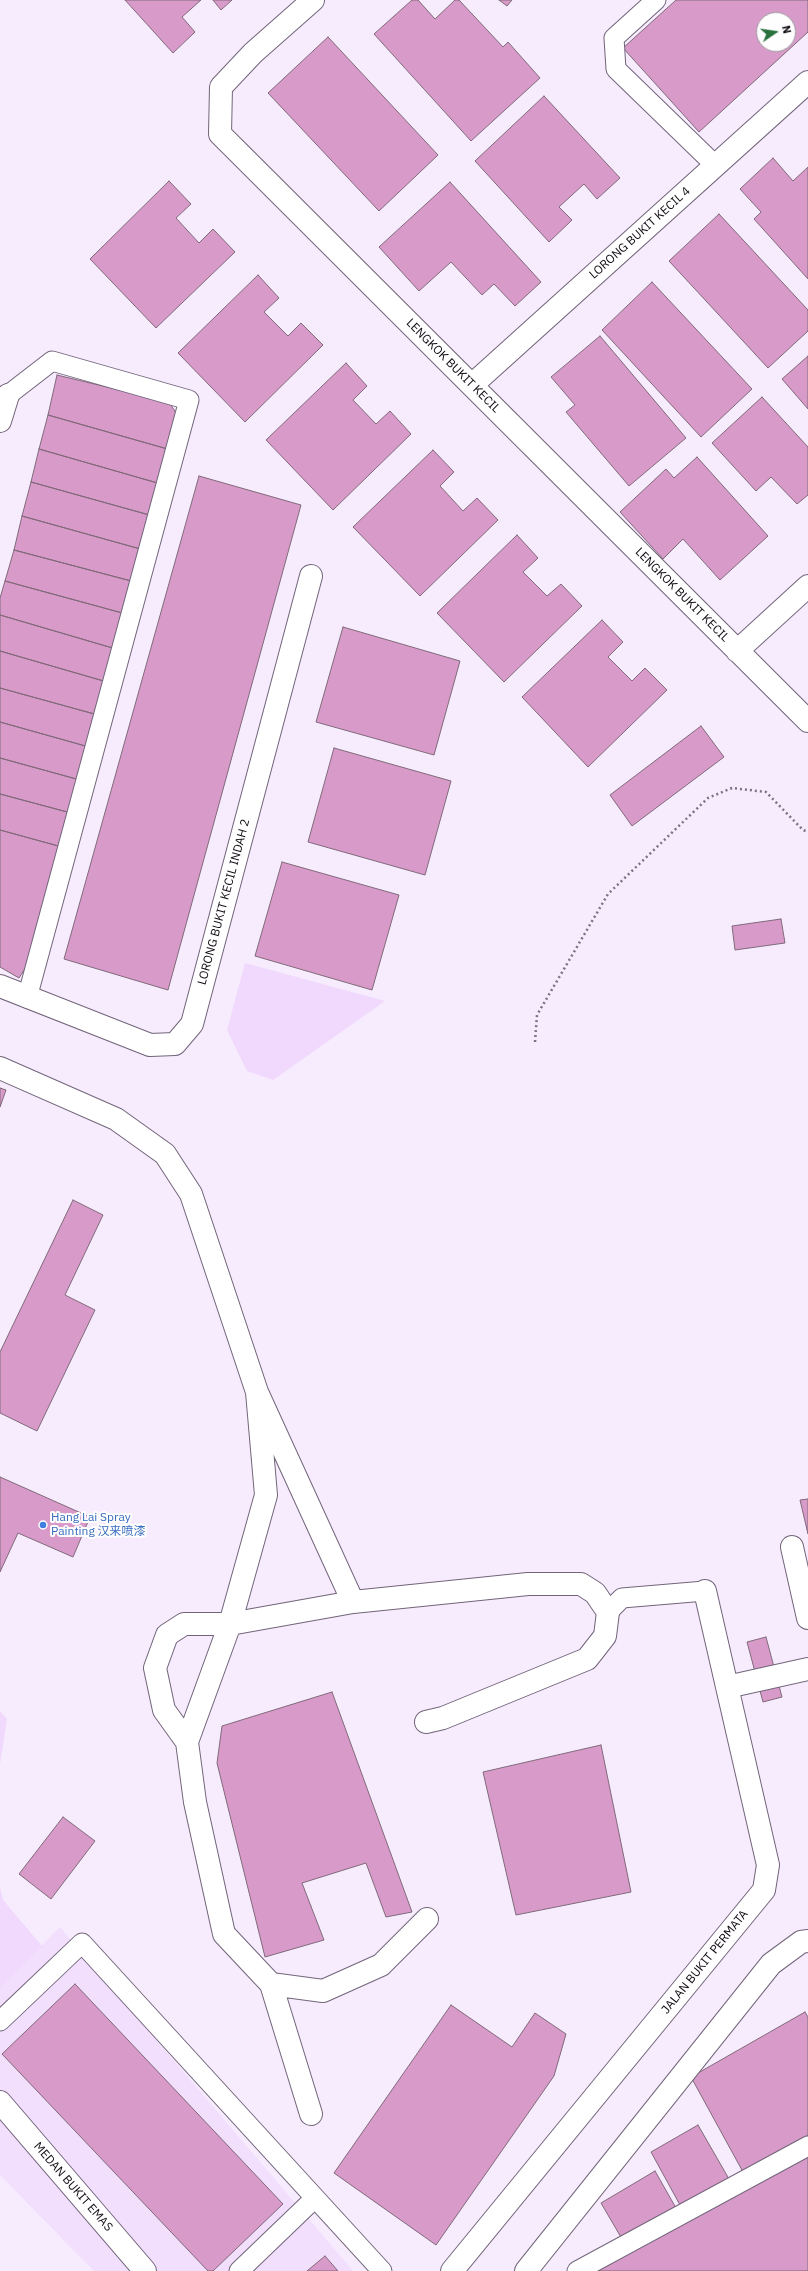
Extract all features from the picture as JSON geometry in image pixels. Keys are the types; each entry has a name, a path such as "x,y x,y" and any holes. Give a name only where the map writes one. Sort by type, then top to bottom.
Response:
{"street":[{"name":"LENGKOK BUKIT KECIL","path":"313,0 253,53 222,88 220,134 808,721"},
{"name":"LORONG BUKIT KECIL 4","path":"472,385 715,165 807,84"},
{"path":"0,421 8,395"},
{"name":"LORONG BUKIT KECIL INDAH 2","path":"0,986 27,998 150,1045 175,1044 192,1024 311,576"},
{"path":"737,651 808,586"},
{"path":"0,1068 116,1119 165,1154 191,1194 257,1392 353,1602"},
{"path":"257,1392 266,1496 230,1624 187,1742 195,1802 224,1934 271,1984 311,2114"},
{"path":"792,1547 808,1618"},
{"path":"187,1742 164,1710 155,1668 167,1634 184,1624 230,1624 353,1602 528,1584 581,1584 595,1593 608,1612 605,1636 587,1659 443,1718 426,1722"},
{"name":"JALAN BUKIT PERMATA","path":"452,2271 764,1890 768,1865 705,1591"},
{"path":"727,1687 808,1669"},
{"path":"271,1984 323,1991 381,1965 427,1919"},
{"path":"526,2271 770,1964 801,1942 808,1941"},
{"name":"MEDAN BUKIT EMAS","path":"0,2102 145,2271"}],"lane":[{"path":"656,0 614,38 616,69 715,165"},
{"path":"8,395 52,361 189,400 27,998"},
{"path":"608,1612 622,1598 705,1591"},
{"path":"0,2021 82,1943 382,2271"},
{"path":"577,2271 808,2146"},
{"path":"239,2271 314,2198"}],"path":[{"path":"535,1042 537,1015 608,894 708,798 732,788 766,792 803,830 808,832"}],"shaded area":[{"path":"245,963 385,1001 273,1080 247,1071 227,1030"},
{"path":"0,1711 7,1719 0,1764"},
{"path":"0,1888 3,1900 42,1946 0,1989"},
{"path":"60,1927 353,2271 94,2271 0,2175 0,1989"}],"building":[{"path":"125,0 201,0 182,17 195,32 173,53"},
{"path":"213,0 232,0 221,10"},
{"path":"412,0 418,0 435,19 455,0 459,0 503,47 508,42 540,78 471,141 374,34"},
{"path":"499,0 512,0 507,6"},
{"path":"676,0 808,0 808,32 796,43 796,12 756,12 756,52 786,52 699,132 623,48"},
{"path":"328,37 438,155 379,211 268,93"},
{"path":"544,96 620,178 597,199 584,184 559,207 572,220 549,242 475,161"},
{"path":"773,158 793,181 808,167 808,279 754,219 761,212 740,189"},
{"path":"169,181 191,204 176,218 199,243 213,229 235,252 156,328 90,259"},
{"path":"450,182 541,282 515,306 494,284 482,295 451,262 419,291 379,247"},
{"path":"719,214 808,310 808,331 768,368 669,261"},
{"path":"258,275 279,298 264,312 288,336 301,323 323,345 245,422 178,353"},
{"path":"652,282 752,389 701,437 602,330"},
{"path":"600,336 686,438 629,486 566,412 575,405 551,377"},
{"path":"808,356 808,409 782,379"},
{"path":"346,363 367,386 353,400 376,424 390,411 411,434 333,510 266,440"},
{"path":"57,375 169,402 180,419 171,450 48,415"},
{"path":"762,397 808,447 808,495 797,504 771,477 756,491 712,443"},
{"path":"48,415 171,450 161,484 39,449"},
{"path":"39,449 161,484 153,516 31,482"},
{"path":"433,450 454,472 440,486 463,511 477,498 498,520 420,596 353,527"},
{"path":"697,457 768,536 720,580 683,539 663,559 620,512 666,469 674,478"},
{"path":"199,476 301,505 168,990 64,959"},
{"path":"31,482 153,516 144,550 22,516"},
{"path":"22,516 144,550 135,582 14,550"},
{"path":"517,535 538,558 523,572 547,596 561,584 582,606 504,682 437,613"},
{"path":"14,550 135,582 126,614 5,581"},
{"path":"5,581 126,614 116,649 0,615 0,598"},
{"path":"0,615 116,649 107,682 0,651"},
{"path":"602,620 623,642 608,657 632,681 645,668 667,690 588,767 522,697"},
{"path":"343,627 460,661 434,755 316,722"},
{"path":"0,651 107,682 98,715 0,688"},
{"path":"0,688 98,715 89,747 0,722"},
{"path":"0,722 89,747 80,780 0,758"},
{"path":"701,726 724,757 632,826 610,795"},
{"path":"334,748 451,781 425,875 308,842"},
{"path":"0,758 80,780 71,813 0,794"},
{"path":"0,794 71,813 62,847 0,830"},
{"path":"0,830 62,847 33,956 19,978 0,967"},
{"path":"282,862 399,895 372,990 255,956"},
{"path":"781,919 785,943 735,950 732,926"},
{"path":"0,1088 6,1090 0,1107"},
{"path":"73,1200 103,1215 65,1295 95,1310 37,1431 0,1413 0,1352"},
{"name":"Hang Lai Spray Painting 汉来喷漆","path":"0,1477 90,1517 73,1557 18,1533 0,1572"},
{"path":"808,1499 808,1534 800,1500"},
{"path":"766,1637 782,1697 763,1702 747,1642"},
{"path":"332,1692 412,1912 386,1917 366,1863 302,1883 324,1940 265,1957 217,1763 222,1726"},
{"path":"601,1745 631,1892 516,1915 483,1772"},
{"path":"63,1817 95,1841 51,1899 19,1874"},
{"path":"75,1984 283,2204 213,2271 208,2271 2,2054"},
{"path":"451,2005 512,2047 535,2013 566,2034 554,2076 436,2245 334,2173"},
{"path":"805,2012 808,2017 808,2135 743,2172 691,2077"},
{"path":"698,2125 729,2179 680,2205 651,2152"},
{"path":"808,2153 808,2271 598,2271"},
{"path":"655,2171 676,2208 622,2239 601,2203"},
{"path":"325,2256 338,2271 307,2271"}],"place":[{"name":"Hang Lai Spray Painting 汉来喷漆","path":"43,1525"}]}
